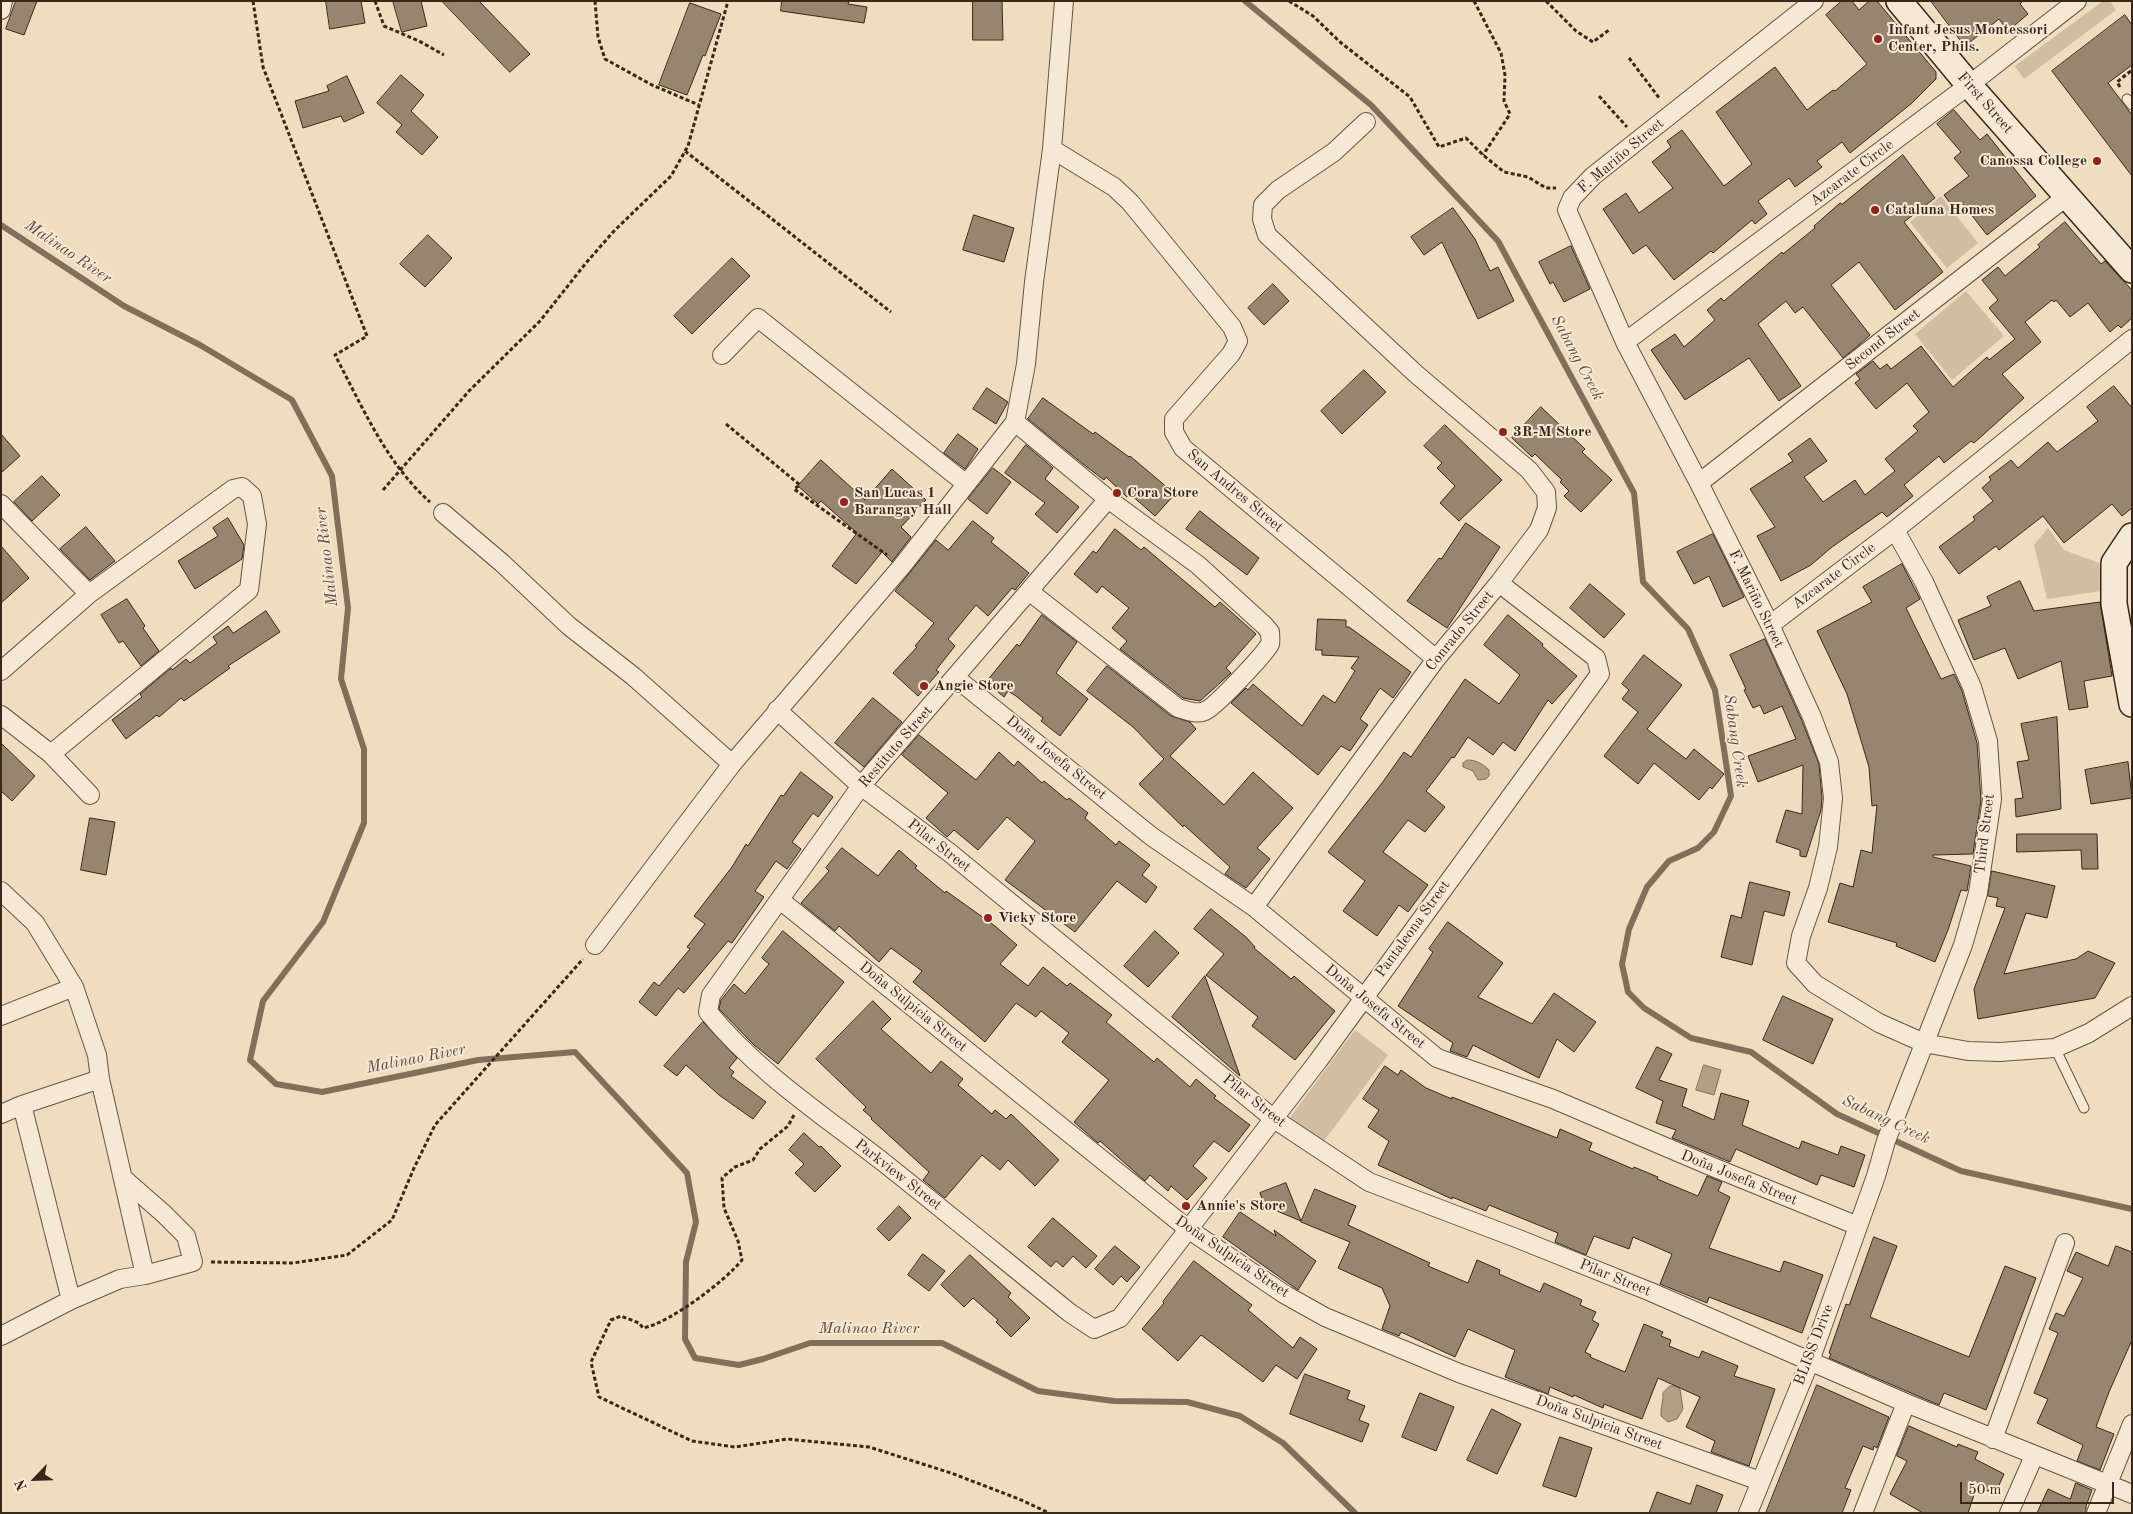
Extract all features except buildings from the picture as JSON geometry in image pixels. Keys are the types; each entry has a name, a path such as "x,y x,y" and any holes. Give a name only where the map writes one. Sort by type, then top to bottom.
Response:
{"street":[{"path":"1,10 3,1"},
{"path":"596,945 732,764 902,566 965,483 1015,422 1026,364 1034,282 1052,149 1064,1"},
{"name":"F. Mariño Street","path":"1814,1 1579,189 1572,198 1567,210 1625,342 1700,483 1770,625 1812,717 1829,762 1833,798 1828,847 1818,888 1801,936 1796,963 1815,984 1880,1023 1924,1043 1968,1051 2000,1052 2055,1048 2089,1033 2132,1006"},
{"name":"First Street","path":"1899,1 2066,197 2132,270"},
{"name":"Azcarate Circle","path":"1625,342 1969,85 2077,1"},
{"name":"Conrado Street","path":"1254,907 1436,659 1499,583 1539,530 1547,508 1546,492 1529,470 1416,374 1267,234 1262,219 1262,206 1278,190 1334,152 1366,122"},
{"name":"San Andres Street","path":"1052,149 1114,187 1130,202 1232,327 1238,341 1231,354 1174,419 1174,432 1183,448 1436,659"},
{"name":"Second Street","path":"1700,483 2066,197"},
{"path":"722,355 758,318 965,483"},
{"name":"Azcarate Circle","path":"1770,625 1895,530 2132,339"},
{"path":"1015,422 1108,499 1198,565 1270,632 1270,643 1248,671 1205,711 1192,712 1178,708 1030,592"},
{"path":"1,671 89,594 232,488 242,488 252,496 257,524 249,590 51,754"},
{"name":"Restituto Street","path":"708,1012 711,995 861,786 956,678 1108,499"},
{"path":"1,504 89,594"},
{"path":"443,513 502,563 569,626 632,676 732,764"},
{"name":"Third Street","path":"1876,1176 1886,1141 1963,945 1978,894 1992,799 1988,741 1972,687 1924,582 1895,530"},
{"path":"2132,536 2114,563 2114,604 2132,704"},
{"name":"Pantaleona Street","path":"1094,1330 1120,1318 1274,1119 1600,674 1596,658 1499,583"},
{"name":"Doña Josefa Street","path":"956,678 1151,836 1254,907 1437,1058 1553,1099 1708,1166 1858,1226"},
{"name":"Pilar Street","path":"777,710 861,786 950,853 1274,1119 1369,1182 1652,1292 1906,1404 2132,1494"},
{"path":"1,715 51,754 90,795"},
{"path":"1,891 36,923 74,988 97,1055 100,1079 145,1275"},
{"name":"Doña Sulpicia Street","path":"780,900 1188,1229 1284,1294 1325,1317 1459,1373 1760,1481"},
{"path":"1,1016 74,988"},
{"name":"Parkview Street","path":"708,1012 758,1065 883,1162 1070,1313 1094,1330"},
{"path":"1,1114 100,1079"},
{"path":"22,1105 71,1300"},
{"name":"BLISS Drive","path":"1748,1513 1810,1361 1876,1176"},
{"path":"1,1336 71,1300 120,1279 145,1275 193,1262 186,1236 124,1179"},
{"path":"1993,1439 2065,1243"},
{"path":"1863,1513 1906,1404"},
{"path":"2096,1513 2132,1424"},
{"path":"2010,1513 2034,1456"}],"lane":[{"path":"2055,1048 2084,1108"}],"path":[{"path":"253,1 262,67 368,336 335,354 370,422 399,470 416,489 443,513"},
{"path":"375,1 384,26 419,41 444,55"},
{"path":"595,1 598,37 604,59 652,85 699,105"},
{"path":"383,490 469,391 540,321 614,231 671,176 685,150 697,118 728,1"},
{"path":"1289,1 1314,16 1340,42 1410,97 1439,147 1466,138 1504,172 1528,177 1546,188 1579,189"},
{"path":"1474,1 1501,53 1505,75 1504,101 1510,114 1483,155"},
{"path":"1546,1 1576,31 1593,42 1609,30"},
{"path":"1629,58 1671,114"},
{"path":"1599,96 1638,140"},
{"path":"685,150 891,312"},
{"path":"726,424 800,485 794,489 902,566"},
{"path":"193,1262 293,1263 347,1255 392,1220 435,1125 596,945"},
{"path":"802,1101 788,1126 760,1149 753,1160 735,1167 722,1178 724,1208 738,1241 742,1260 732,1273 686,1307 654,1326 643,1328 639,1323 621,1316 611,1320 591,1362 599,1397 649,1423 692,1441 735,1447 787,1439 869,1447 952,1473 1019,1499 1049,1513"}],"shaded area":[{"path":"2103,1 2110,1 2116,10 2024,79 2015,66"},
{"path":"1941,196 1978,243 1947,268 1910,222"},
{"path":"1966,291 2004,336 1952,380 1915,334"},
{"path":"2048,528 2064,550 2099,563 2102,591 2047,599 2034,545"},
{"path":"1468,760 1484,766 1489,770 1489,776 1486,779 1478,780 1473,771 1463,767 1463,763"},
{"path":"1355,1030 1388,1055 1321,1145 1288,1120"},
{"path":"1704,1065 1721,1070 1714,1095 1696,1090"},
{"path":"1670,1386 1680,1389 1683,1409 1677,1419 1668,1422 1661,1416 1661,1413 1663,1393"}],"waterway":[{"name":"Sabang Creek","path":"1245,1 1371,105 1498,241 1634,493 1643,582 1688,629 1715,690 1731,796 1714,832 1698,848 1669,861 1647,887 1629,929 1622,964 1628,992 1644,1008 1691,1038 1751,1052 1837,1114 1961,1171 2132,1209"},
{"name":"Malinao River","path":"1,225 124,306 200,345 292,400 332,476 348,608 341,679 364,749 364,823 323,922 263,1001 250,1060 276,1084 322,1092 478,1060 575,1052 687,1173 696,1222 686,1262 685,1339 695,1358 739,1365 810,1343 942,1343 1038,1391 1114,1401 1187,1402 1240,1416 1283,1443 1355,1513"}],"place":[{"name":"Infant Jesus Montessori Center, Phils.","path":"1878,39"},
{"name":"Canossa College","path":"2097,161"},
{"name":"Cataluna Homes","path":"1875,210"},
{"name":"3R-M Store","path":"1503,432"},
{"name":"Cora Store","path":"1117,493"},
{"name":"San Lucas 1 Barangay Hall","path":"844,502"},
{"name":"Angie Store","path":"924,686"},
{"name":"Vicky Store","path":"988,918"},
{"name":"Annie's Store","path":"1186,1206"}]}
